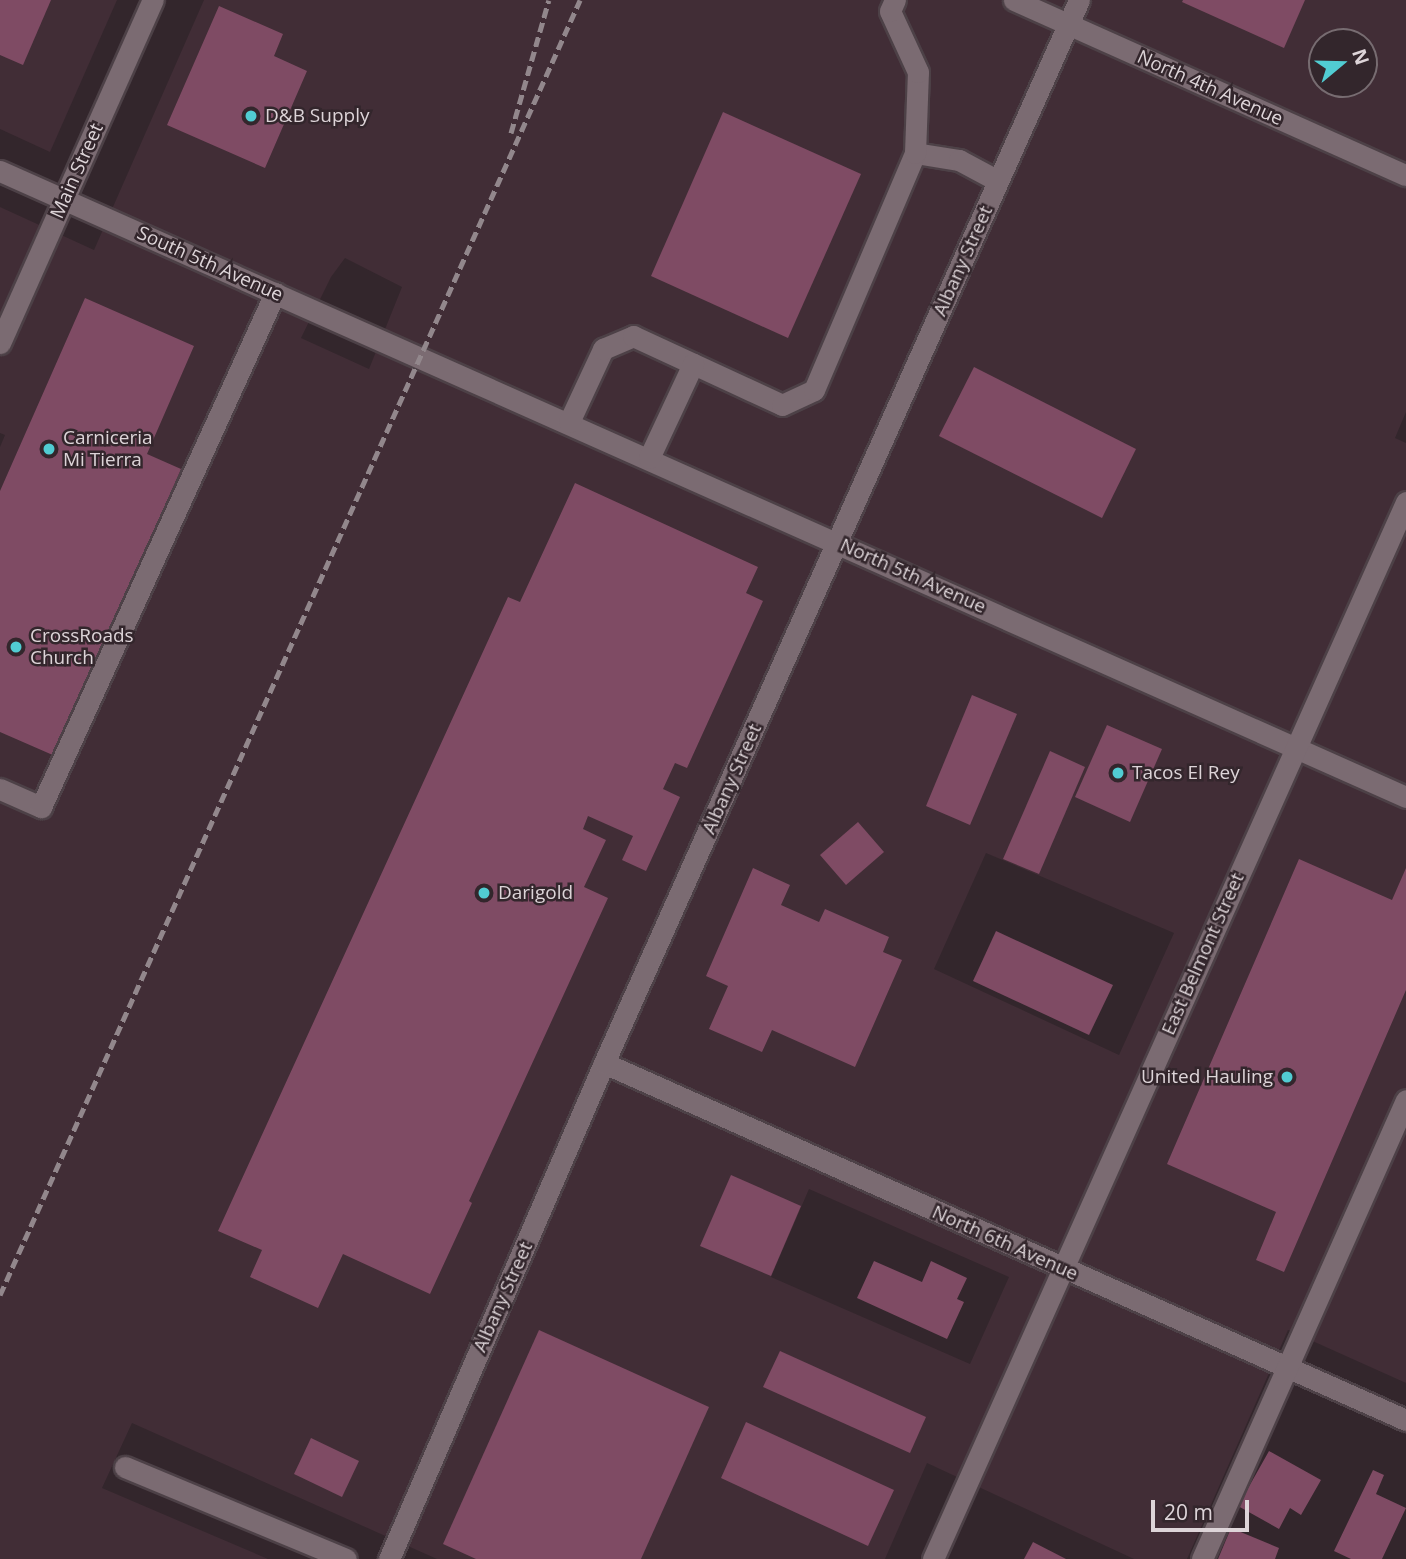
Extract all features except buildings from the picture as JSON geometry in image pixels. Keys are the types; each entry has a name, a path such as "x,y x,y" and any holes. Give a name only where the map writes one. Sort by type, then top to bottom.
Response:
{"street":[{"name":"Main Street","path":"0,343 153,0"},
{"path":"569,422 603,349 633,337 782,405 814,390 915,153 918,72 890,11 895,0"},
{"name":"North 4th Avenue","path":"1014,0 1406,175"},
{"name":"Albany Street","path":"389,1559 604,1063 1079,0"},
{"path":"915,153 959,160 998,181"},
{"name":"South 5th Avenue","path":"0,171 420,356"},
{"path":"0,789 41,807 275,293"},
{"name":"North 5th Avenue","path":"420,356 1406,797"},
{"path":"649,458 693,364"},
{"name":"East Belmont Street","path":"933,1559 1406,502"},
{"name":"North 6th Avenue","path":"604,1063 1406,1420"},
{"path":"1202,1559 1406,1100"},
{"path":"125,1467 346,1559"}],"shaded area":[{"path":"0,0 117,0 50,152 0,129"},
{"path":"204,0 1406,0 1406,412 1395,438 1406,443 1406,1383 1288,1330 1187,1559 1134,1559 927,1463 885,1559 437,1559 132,1423 102,1488 268,1559 0,1559 0,447 5,435 0,433 0,207 94,250","holes":["345,258 402,287 369,369 301,338 331,277","986,853 1174,933 1119,1055 934,969","809,1189 1009,1277 970,1364 771,1277"]}],"railway":[{"path":"511,133 549,0"},
{"path":"0,1295 580,0"}],"place":[{"name":"D&B Supply","path":"251,116"},
{"name":"Carniceria Mi Tierra","path":"49,449"},
{"name":"CrossRoads Church","path":"16,647"},
{"name":"Tacos El Rey","path":"1118,773"},
{"name":"Darigold","path":"484,893"},
{"name":"United Hauling","path":"1287,1077"}]}
